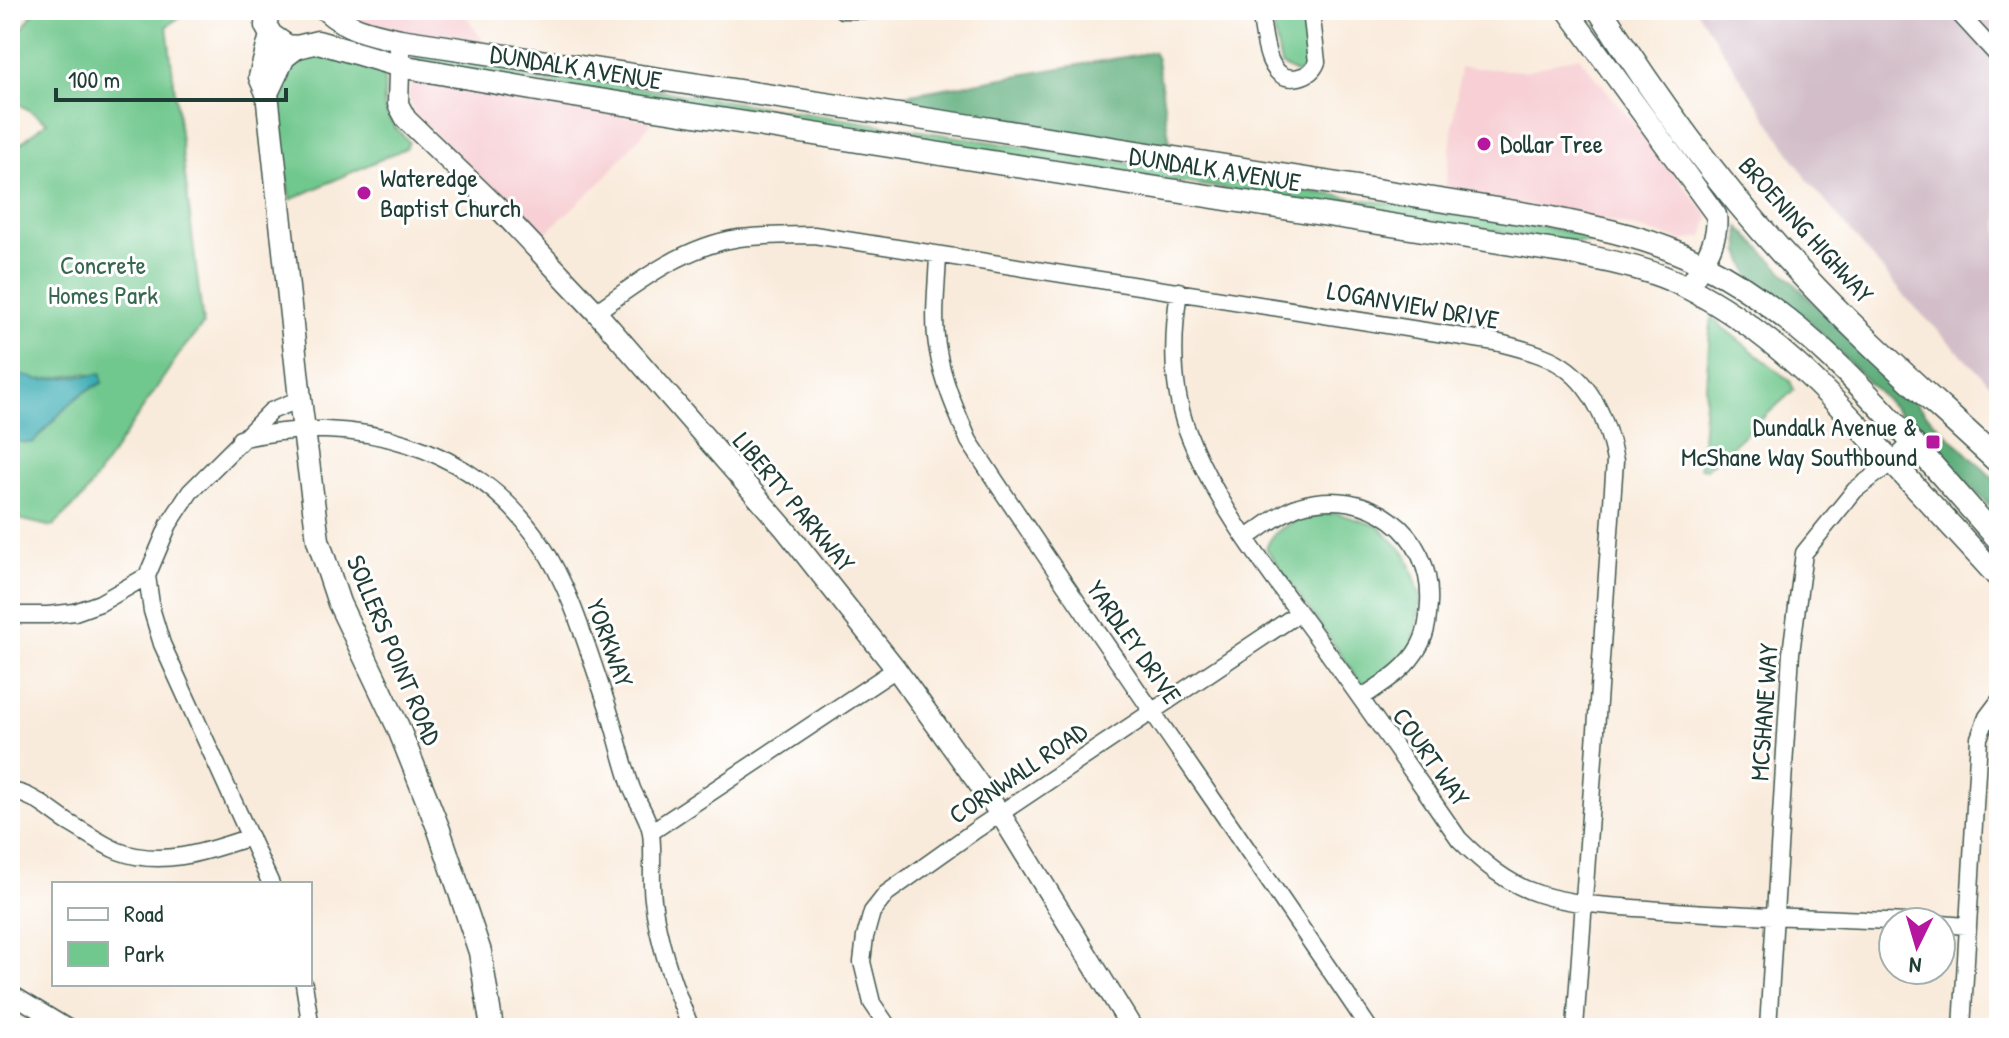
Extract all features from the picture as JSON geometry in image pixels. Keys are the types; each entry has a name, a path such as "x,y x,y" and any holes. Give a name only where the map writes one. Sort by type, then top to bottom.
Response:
{"main road":[{"name":"DUNDALK AVENUE","path":"324,10 365,33 400,40 1546,217 1646,240 1703,264 1796,326 1831,357 1999,540"},
{"name":"DUNDALK AVENUE","path":"304,45 321,30 324,10"},
{"name":"BROENING HIGHWAY","path":"1600,10 1720,180 1800,273 1999,462"},
{"name":"DUNDALK AVENUE","path":"266,18 278,42 304,45 318,42 400,66 1575,254 1635,267 1688,288 1746,322 1783,351 1840,405 1999,578"},
{"name":"SOLLERS POINT ROAD","path":"266,18 260,77 267,93 303,431 318,540 339,603 398,727 439,830 480,952 492,1028"},
{"path":"267,93 284,57 304,45"}],"street":[{"path":"842,10 872,10"},
{"path":"1260,10 1268,55 1275,71 1293,79 1306,76 1316,67 1311,10"},
{"path":"1567,10 1716,215 1718,227 1715,237 1688,288"},
{"path":"1956,10 1999,57"},
{"name":"LIBERTY PARKWAY","path":"400,40 398,104 406,119 498,208 596,312 785,529 896,669 1001,815 1132,1028"},
{"name":"LOGANVIEW DRIVE","path":"596,312 659,267 688,254 736,239 814,235 1495,342 1546,357 1573,374 1594,399 1606,422 1615,461 1575,1028"},
{"name":"YARDLEY DRIVE","path":"938,255 935,308 937,351 955,409 969,441 1088,621 1153,710 1369,1028"},
{"name":"COURT WAY","path":"1179,291 1175,358 1178,397 1200,458 1247,538 1299,613 1459,839 1482,862 1508,881 1538,894 1584,904 1877,921"},
{"path":"270,882 162,644 152,611 147,576 169,524 190,492 271,411 300,399"},
{"name":"YORKWAY","path":"240,439 267,433 345,431 394,440 434,452 489,486 525,522 543,546 562,582 616,728 632,788 651,832 650,872 657,925 691,1028"},
{"name":"MCSHANE WAY","path":"1768,1028 1791,653 1804,553 1855,490 1911,443"},
{"path":"1247,538 1299,507 1333,503 1368,507 1385,515 1401,527 1412,541 1426,572 1430,592 1425,632 1420,646 1396,675 1361,698"},
{"path":"10,615 75,612 100,603 147,576"},
{"name":"CORNWALL ROAD","path":"889,1028 872,1003 862,962 872,912 887,893 1299,613"},
{"path":"651,832 896,669"},
{"path":"1962,1028 1979,738 1987,717 1999,701"},
{"path":"10,791 41,803 114,850 133,856 150,859 188,856 250,837"},
{"path":"1957,925 1966,926"},
{"path":"304,986 311,1028"},
{"path":"10,993 68,1028"}],"shaded area":[{"path":"341,10 462,10 489,49 391,34"},
{"path":"1696,10 1999,10 1999,393 1908,300 1809,182"},
{"path":"1579,56 1709,217 1703,237 1684,241 1617,223 1445,189 1460,67 1525,71"},
{"path":"423,79 653,121 604,179 540,238 414,113 408,95 412,83"}],"green space":[{"name":"Concrete Homes Park","path":"35,10 190,10 167,26 203,325 182,350 83,497 52,527 10,517 10,441 33,443 72,402 102,383 87,373 41,380 10,373 10,152 47,122 10,98 10,47"},
{"path":"1270,10 1305,10 1312,47 1309,69 1296,73 1281,65"},
{"path":"310,50 381,70 387,114 409,142 406,148 290,200 281,149 279,92 282,76 289,64"},
{"path":"1153,52 1157,59 1171,150 876,100"},
{"path":"415,53 1548,228 1615,241 1678,262 1673,265 1610,244 1559,241 419,63 414,59"},
{"path":"1739,227 1876,366 1999,484 1999,516 1807,319 1750,276 1740,252"},
{"path":"1711,318 1790,381 1794,390 1706,469 1700,468"},
{"path":"1336,513 1378,526 1407,555 1421,597 1413,646 1391,673 1363,686 1266,548 1286,526 1306,518"}],"water":[{"path":"10,373 41,380 101,374 102,383 72,402 32,443 10,441"}],"place":[{"name":"Dollar Tree","path":"1484,144"},
{"name":"Wateredge Baptist Church","path":"364,193"},
{"name":"Dundalk Avenue & McShane Way Southbound","path":"1933,442"}]}
